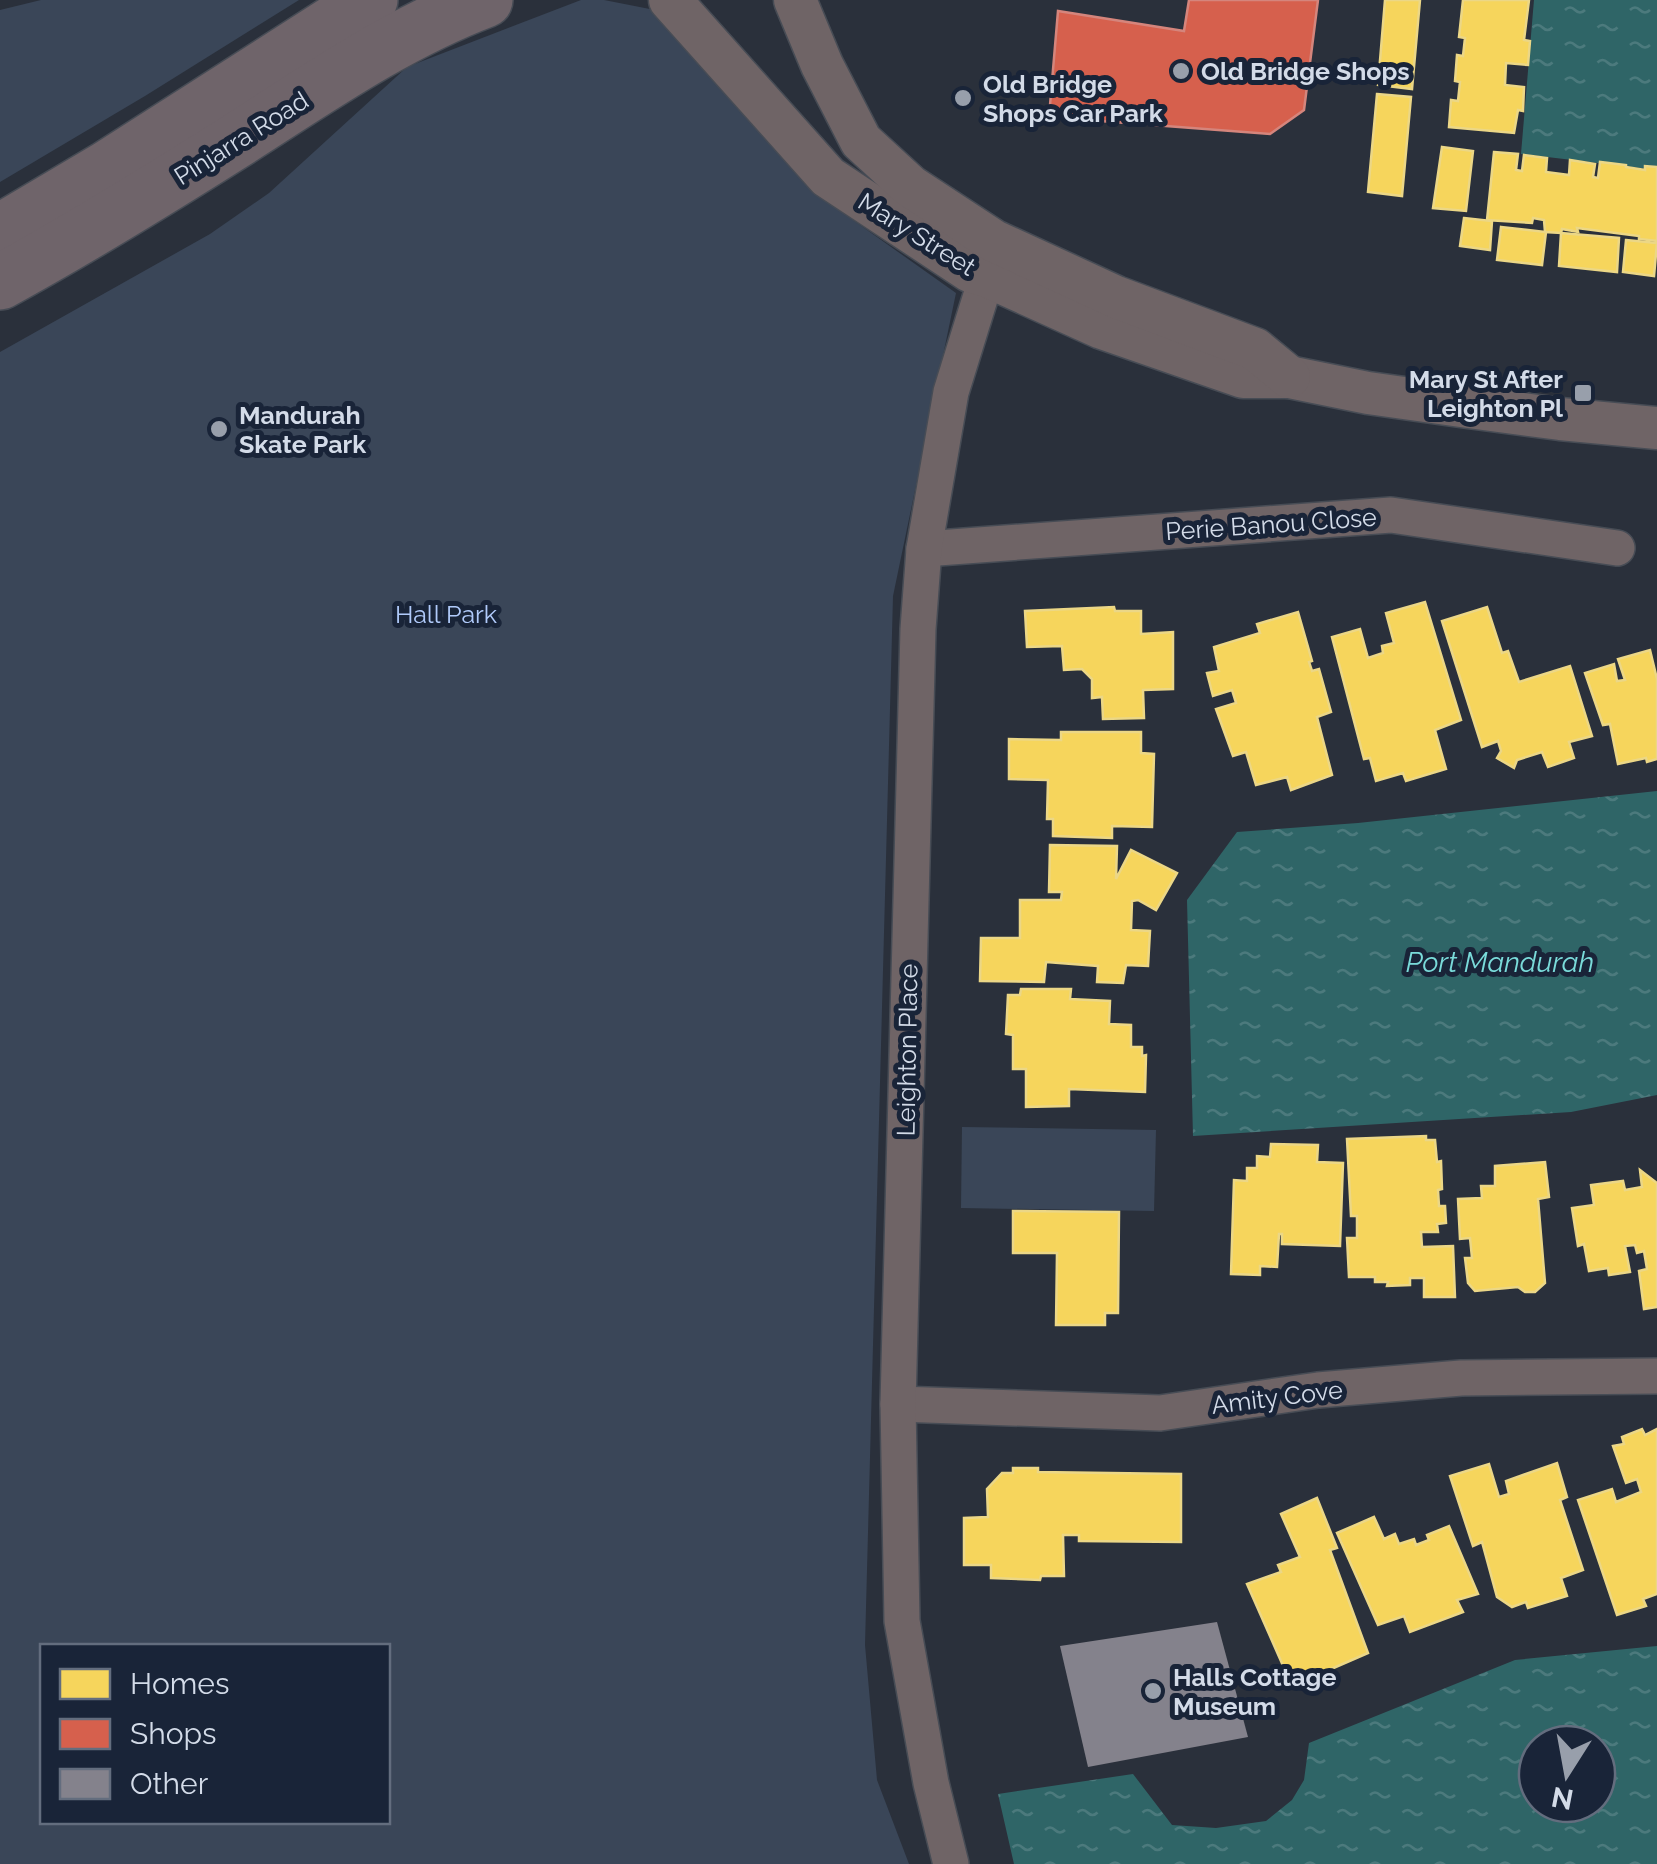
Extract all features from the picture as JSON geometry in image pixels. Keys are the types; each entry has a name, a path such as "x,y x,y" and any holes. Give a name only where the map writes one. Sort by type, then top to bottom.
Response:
{"main road":[{"name":"Pinjarra Road","path":"0,232 108,168 370,0"},
{"name":"Pinjarra Road","path":"0,282 94,230 369,56 446,15 485,0"}],"street":[{"name":"Mary Street","path":"670,0 828,177 970,271 991,258"},
{"name":"Mary Street","path":"796,0 822,65 860,142 991,258 1116,297 1255,349 1289,377 1560,419 1657,428"},
{"name":"Leighton Place","path":"951,1864 902,1621 898,1404 918,630 924,548 951,392 991,258"},
{"name":"Perie Banou Close","path":"924,548 1391,515 1617,548"},
{"name":"Amity Cove","path":"898,1404 1160,1412 1318,1390 1461,1378 1657,1376"}],"green space":[{"path":"41,0 299,0 0,182 0,10"},
{"name":"Hall Park","path":"581,0 604,0 660,11 822,198 956,293 893,596 865,1645 877,1780 909,1864 0,1864 0,352 210,234 269,193 407,67"},
{"path":"962,1127 1156,1130 1154,1211 961,1208"}],"water":[{"path":"1534,0 1657,0 1657,170 1521,154"},
{"name":"Port Mandurah","path":"1657,791 1657,1095 1571,1112 1193,1136 1187,900 1237,832"},
{"path":"1657,1646 1657,1864 1014,1864 998,1794 1133,1774 1172,1825 1216,1828 1266,1821 1292,1800 1304,1780 1309,1743 1515,1660"}],"building: Homes":[{"path":"1385,0 1420,0 1412,89 1378,85"},
{"path":"1463,0 1529,0 1524,40 1530,41 1528,65 1506,63 1505,85 1524,87 1523,111 1518,110 1514,133 1449,127 1451,100 1458,101 1457,55 1463,56 1465,38 1459,37"},
{"path":"1377,94 1411,97 1402,196 1368,192"},
{"path":"1442,147 1473,151 1466,211 1433,208"},
{"path":"1494,152 1518,154 1516,170 1522,171 1524,155 1547,158 1546,172 1569,175 1570,160 1595,164 1593,177 1598,178 1600,162 1645,170 1645,166 1657,167 1657,241 1577,228 1578,232 1545,232 1544,220 1533,218 1532,223 1487,220"},
{"path":"1464,218 1492,221 1490,250 1460,246"},
{"path":"1501,227 1546,232 1542,265 1497,260"},
{"path":"1561,233 1619,238 1617,272 1559,266"},
{"path":"1626,240 1657,243 1654,276 1623,272"},
{"path":"1425,602 1461,720 1435,730 1446,769 1406,781 1403,773 1376,781 1370,758 1364,759 1332,637 1360,629 1368,658 1383,653 1382,646 1394,643 1386,613"},
{"path":"1114,607 1115,611 1141,611 1141,634 1173,632 1173,689 1143,690 1144,718 1103,719 1102,697 1092,698 1092,679 1082,669 1064,670 1062,646 1027,647 1025,611"},
{"path":"1487,607 1502,653 1508,651 1519,682 1570,666 1592,736 1569,742 1574,758 1548,767 1542,752 1517,760 1514,768 1497,758 1501,751 1498,741 1482,747 1442,621"},
{"path":"1298,612 1312,661 1309,662 1312,671 1319,669 1331,712 1317,717 1332,775 1291,790 1287,777 1256,785 1246,752 1233,756 1216,709 1236,703 1232,690 1213,696 1207,673 1219,671 1214,647 1260,633 1257,624"},
{"path":"1650,650 1657,679 1657,759 1618,764 1610,724 1603,725 1585,673 1614,664 1617,681 1625,680 1618,659"},
{"path":"1061,732 1141,732 1141,753 1154,754 1152,827 1112,826 1112,838 1053,836 1053,819 1047,819 1048,780 1009,779 1009,739 1061,740"},
{"path":"1050,845 1117,846 1116,879 1131,850 1177,873 1156,910 1138,900 1132,901 1131,930 1150,931 1148,966 1126,965 1123,983 1097,982 1098,966 1046,962 1044,982 980,981 981,938 1020,938 1020,900 1061,900 1062,892 1049,892"},
{"path":"1021,989 1071,989 1070,999 1110,1001 1109,1024 1131,1025 1131,1047 1142,1047 1142,1056 1146,1055 1145,1092 1069,1089 1069,1106 1026,1107 1026,1069 1013,1069 1013,1035 1006,1034 1008,995 1020,995"},
{"path":"1426,1136 1426,1140 1435,1140 1437,1162 1441,1161 1439,1206 1445,1206 1446,1223 1437,1224 1438,1232 1421,1232 1422,1247 1453,1246 1455,1297 1424,1297 1424,1278 1410,1278 1410,1285 1387,1286 1388,1282 1375,1282 1375,1277 1349,1277 1347,1238 1357,1238 1357,1216 1351,1216 1347,1139"},
{"path":"1271,1144 1318,1145 1317,1162 1343,1163 1340,1246 1282,1244 1279,1234 1277,1267 1260,1266 1260,1275 1231,1274 1234,1180 1247,1181 1247,1168 1257,1168 1257,1156 1270,1157"},
{"path":"1545,1162 1549,1197 1538,1199 1545,1283 1535,1292 1518,1287 1475,1291 1468,1283 1465,1258 1472,1258 1470,1238 1460,1239 1458,1199 1482,1198 1481,1186 1495,1186 1495,1166"},
{"path":"1640,1170 1657,1183 1657,1307 1644,1309 1639,1271 1647,1269 1644,1251 1637,1253 1635,1245 1625,1246 1630,1272 1609,1275 1608,1268 1589,1271 1584,1244 1578,1246 1572,1208 1594,1205 1591,1185 1623,1181 1625,1190 1642,1187"},
{"path":"1013,1211 1119,1212 1118,1313 1105,1313 1105,1325 1056,1325 1057,1253 1013,1253"},
{"path":"1642,1429 1645,1435 1657,1429 1657,1594 1643,1599 1646,1606 1617,1615 1578,1500 1612,1489 1616,1502 1641,1492 1637,1479 1626,1483 1613,1446 1624,1444 1622,1437"},
{"path":"1557,1463 1567,1497 1560,1500 1583,1570 1561,1578 1567,1596 1528,1608 1526,1602 1512,1607 1497,1597 1482,1542 1473,1546 1450,1476 1489,1464 1499,1497 1509,1494 1506,1481"},
{"path":"1013,1468 1038,1468 1038,1472 1181,1474 1181,1542 1079,1541 1079,1535 1063,1535 1064,1576 1041,1576 1040,1580 991,1578 991,1565 964,1565 964,1518 988,1517 987,1489 1002,1473 1013,1473"},
{"path":"1317,1498 1337,1548 1330,1550 1368,1653 1292,1686 1247,1584 1281,1572 1278,1565 1300,1557 1281,1514"},
{"path":"1374,1517 1384,1539 1395,1534 1399,1544 1414,1539 1416,1545 1429,1540 1427,1535 1449,1526 1478,1594 1457,1600 1463,1612 1410,1632 1404,1616 1378,1625 1337,1533"}],"building: Shops":[{"name":"Old Bridge Shops","path":"1189,0 1318,0 1304,110 1270,134 1049,117 1058,11 1184,31"}],"building: Other":[{"name":"Halls Cottage Museum","path":"1217,1622 1248,1737 1088,1767 1060,1646"}],"place":[{"name":"Old Bridge Shops","path":"1181,71"},
{"name":"Old Bridge Shops Car Park","path":"963,98"},
{"name":"Mary St After Leighton Pl","path":"1583,393"},
{"name":"Mandurah Skate Park","path":"219,429"},
{"name":"Halls Cottage Museum","path":"1153,1691"}]}
